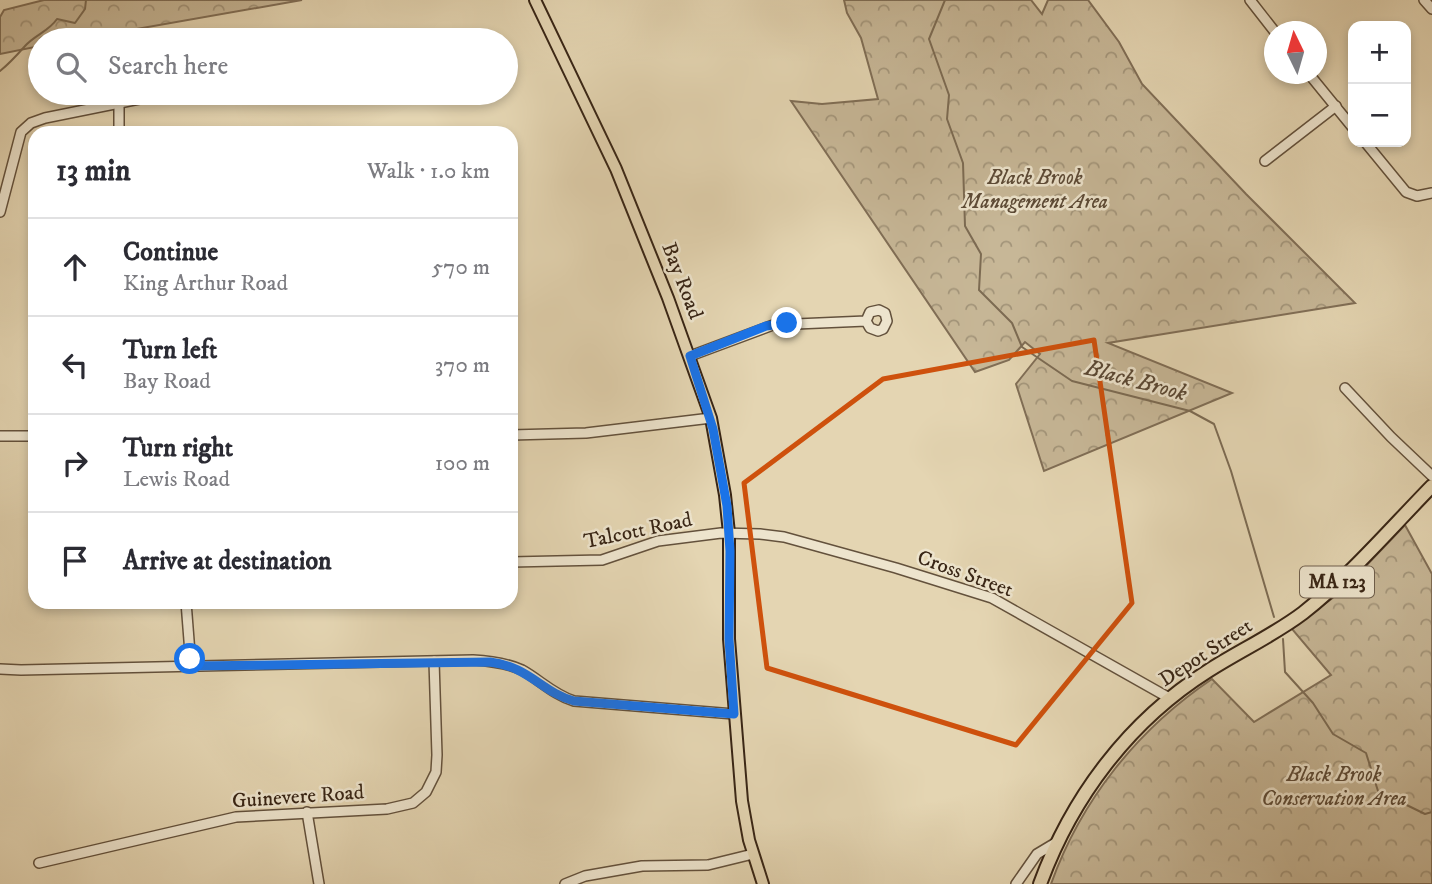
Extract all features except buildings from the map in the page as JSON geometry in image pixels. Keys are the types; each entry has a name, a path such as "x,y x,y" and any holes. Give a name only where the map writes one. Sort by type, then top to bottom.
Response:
{"highway":[{"name":"Depot Street","path":"1040,884 1058,841 1082,796 1114,754 1145,720 1200,676 1313,605 1432,486"}],"main road":[{"name":"Bay Road","path":"535,0 616,169 690,356 711,418 724,484 729,533 729,639 742,801 753,854 763,884"}],"street":[{"path":"1250,0 1266,21"},
{"path":"1424,0 1432,9"},
{"path":"1317,84 1348,122"},
{"path":"28,126 45,118 106,105"},
{"path":"119,126 120,105"},
{"path":"1265,161 1336,106"},
{"path":"0,212 17,142 24,128 28,126"},
{"path":"1369,147 1406,192 1417,196 1432,193"},
{"path":"690,356 773,325 866,321"},
{"path":"1345,388 1432,476"},
{"path":"518,435 595,432 711,418"},
{"path":"0,436 28,436"},
{"name":"Talcott Road","path":"518,562 602,560 658,541 729,533"},
{"name":"Cross Street","path":"729,533 760,534 803,542 986,595 1171,699"},
{"path":"187,609 191,666"},
{"name":"Guinevere Road","path":"39,863 236,817 401,807 417,801 434,780 437,755 433,661"},
{"path":"0,668 21,670 481,661 513,666 563,698 586,704 734,714"},
{"path":"307,812 319,884"},
{"path":"1016,884 1037,854 1058,841"},
{"path":"565,884 585,876 642,866 708,865 753,854"}],"highlighted area":[{"path":"1094,340 1132,603 1016,745 767,668 744,483 883,379"}],"green space":[{"path":"44,0 302,0 142,28 28,28 28,48 0,54 0,17 4,10"},
{"name":"Black Brook Management Area","path":"844,0 1031,0 1042,14 1048,0 1088,0 1119,42 1142,84 1246,194 1355,303 1108,343 1232,393 1044,471 1016,384 1040,354 1025,342 1009,360 975,372 791,101 822,104 878,99 861,38 847,13"},
{"name":"Black Brook Conservation Area","path":"1405,525 1432,574 1432,884 1051,884 1063,853 1096,795 1136,744 1185,699 1212,679 1254,722 1331,675 1292,629 1343,590"}],"waterway":[{"path":"49,28 57,19 75,23 85,9 86,0"},
{"name":"Black Brook","path":"945,0 929,39 949,95 947,119 963,163 965,226 981,254 979,290 1012,323 1022,347 1072,381 1190,411 1214,424 1231,471 1274,617"},
{"path":"0,71 28,43"},
{"name":"Black Brook","path":"1283,639 1285,672 1313,703 1333,734 1366,753 1378,791 1425,814 1432,812"}],"route":[{"path":"190,659 191,666 473,660 506,664 519,669 563,698 574,701 734,714 729,639 730,551 727,506 713,429 690,356 766,326 787,323"}]}
